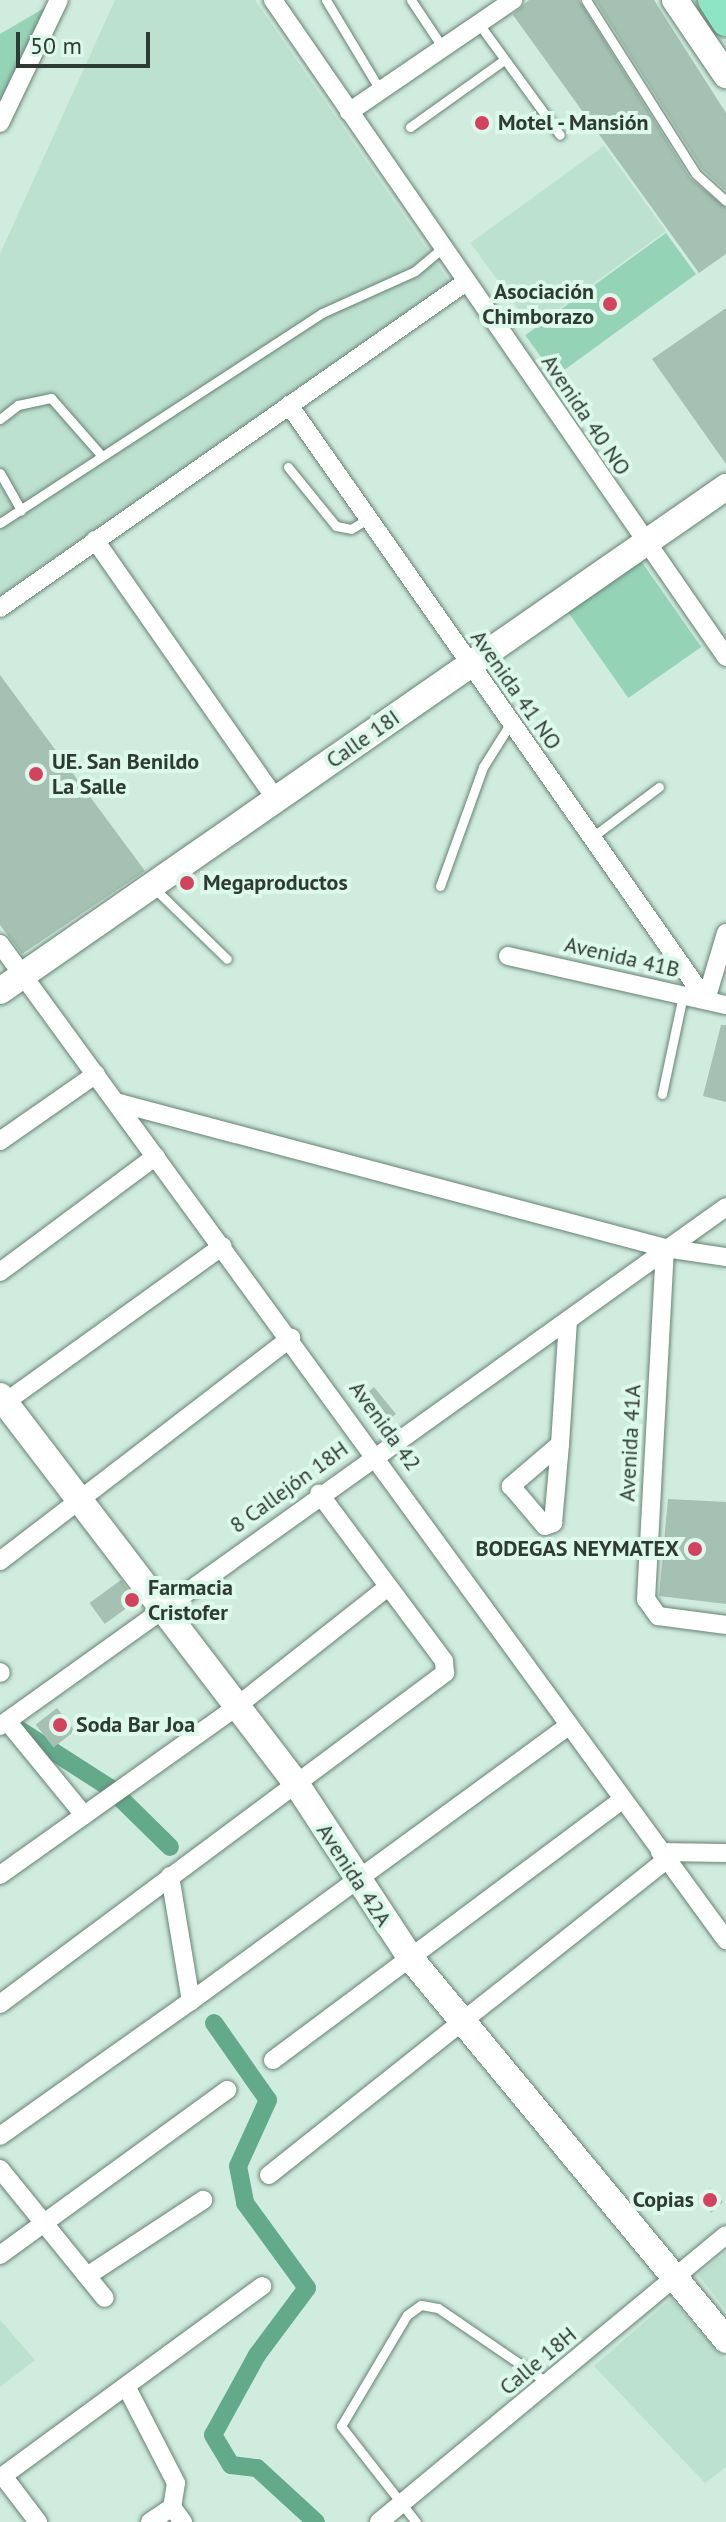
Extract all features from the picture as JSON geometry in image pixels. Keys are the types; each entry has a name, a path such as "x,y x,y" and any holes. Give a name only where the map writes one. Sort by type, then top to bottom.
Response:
{"main road":[{"path":"712,0 726,22"}],"street":[{"path":"0,123 59,0"},
{"name":"Avenida 40 NO","path":"273,0 726,657"},
{"path":"349,112 513,0"},
{"path":"675,0 726,75"},
{"path":"0,608 466,282"},
{"name":"Avenida 41 NO","path":"289,405 468,666 706,1000"},
{"name":"Calle 18I","path":"0,991 150,883 726,487"},
{"path":"95,540 276,799"},
{"path":"706,1000 726,933"},
{"name":"Avenida 42","path":"0,944 377,1454 566,1728 726,1940"},
{"name":"Avenida 41B","path":"508,956 726,1005"},
{"path":"0,1141 96,1074"},
{"path":"119,1103 665,1248 726,1257"},
{"path":"0,1272 156,1156"},
{"name":"8 Callejón 18H","path":"4,1724 319,1493 568,1321 665,1248 726,1207"},
{"path":"2,1401 223,1246"},
{"name":"Avenida 41A","path":"665,1248 646,1599 658,1616 726,1625"},
{"path":"560,1444 568,1321"},
{"path":"0,1561 291,1338"},
{"name":"Avenida 42A","path":"2,1401 295,1782 412,1960 726,2340"},
{"path":"0,2004 445,1673 444,1661 319,1493"},
{"path":"0,1875 236,1707 388,1587"},
{"path":"4,1724 84,1815"},
{"path":"0,2136 566,1728"},
{"path":"273,2060 412,1960 620,1801"},
{"path":"269,2175 461,2023 663,1856 726,1853"},
{"path":"170,1876 191,2001"},
{"path":"0,2255 227,2090"},
{"path":"0,2169 105,2298"},
{"path":"87,2276 203,2200"},
{"name":"Calle 18H","path":"379,2522 726,2235"},
{"path":"38,2522 1,2477 262,2286"},
{"path":"126,2386 176,2483 177,2514 150,2522"}],"lane":[{"path":"326,0 380,90"},
{"path":"411,0 443,48"},
{"path":"586,0 696,174 726,201"},
{"path":"479,24 560,135"},
{"path":"410,127 504,60"},
{"path":"0,523 340,302 415,271 442,248"},
{"path":"0,419 18,405 51,398 102,456"},
{"path":"288,467 336,526 351,529 369,518"},
{"path":"0,473 21,510"},
{"path":"440,886 483,767 510,724"},
{"path":"591,838 659,787"},
{"path":"150,883 227,959"},
{"path":"662,1094 683,995"},
{"path":"416,2522 341,2426 407,2315 421,2305 438,2308 549,2383"}],"shaded area":[{"path":"115,0 255,0 451,284 0,595 0,254"},
{"path":"53,3 0,115 0,34"},
{"path":"604,146 666,231 532,328 471,243"},
{"name":"Asociación Chimborazo","path":"666,233 696,274 555,377 525,335"},
{"path":"641,561 701,647 628,698 568,612"},
{"path":"726,2252 726,2310 698,2275"},
{"path":"671,2299 726,2360 726,2467 705,2483 594,2366"},
{"path":"0,2320 35,2360 0,2387"}],"building":[{"path":"529,0 579,0 690,178 726,208 726,254 699,273 513,15"},
{"path":"595,0 654,0 726,113 726,191 702,169"},
{"path":"726,308 726,464 652,359"},
{"name":"UE. San Benildo La Salle","path":"0,675 145,871 22,954 0,925"},
{"path":"721,1025 726,1025 726,1102 703,1096"},
{"path":"362,1385 367,1393 374,1387 396,1414 378,1428 351,1394"},
{"name":"BODEGAS NEYMATEX","path":"668,1499 726,1502 726,1604 659,1596"},
{"path":"121,1580 136,1601 105,1624 89,1603"},
{"path":"57,1708 75,1731 54,1747 36,1725"},
{"name":"Copias","path":"710,2188 723,2202 711,2213 698,2199"}],"waterway":[{"path":"15,1727 110,1788 170,1847"},
{"path":"214,2023 268,2100 238,2166 245,2203 307,2288 257,2355 213,2435 231,2465 257,2468 316,2522"}],"place":[{"name":"Motel - Mansión","path":"482,123"},
{"name":"Asociación Chimborazo","path":"610,304"},
{"name":"UE. San Benildo La Salle","path":"36,774"},
{"name":"Megaproductos","path":"187,883"},
{"name":"BODEGAS NEYMATEX","path":"695,1549"},
{"name":"Farmacia Cristofer","path":"132,1600"},
{"name":"Soda Bar Joa","path":"60,1725"},
{"name":"Copias","path":"710,2200"}]}
